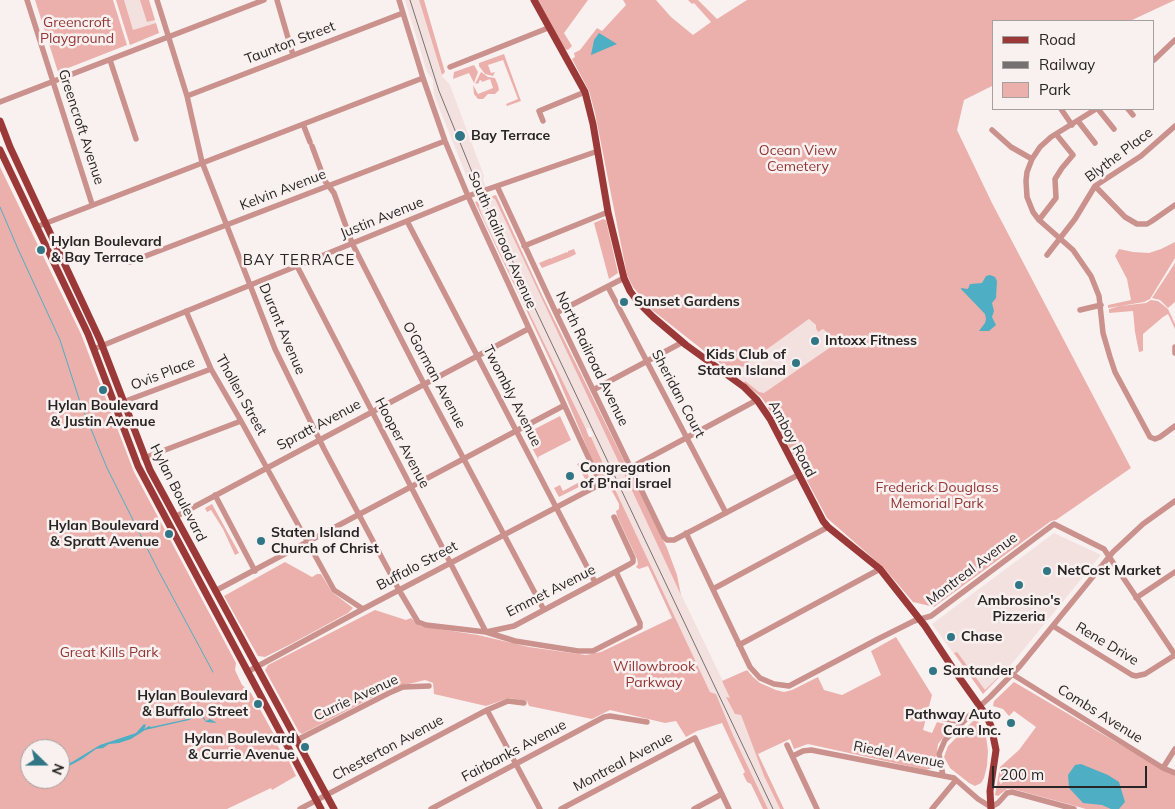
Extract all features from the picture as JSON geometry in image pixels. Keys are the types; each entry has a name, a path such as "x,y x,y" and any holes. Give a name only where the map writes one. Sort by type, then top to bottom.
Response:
{"main road":[{"name":"Amboy Road","path":"534,0 585,92 590,108 608,212 624,278 638,302 683,342 757,400 770,419 798,475 828,527 880,568 920,619 989,719 996,746 990,791 991,808"},
{"name":"Hylan Boulevard","path":"0,121 10,147 103,346 144,458 334,809"},
{"name":"Hylan Boulevard","path":"0,150 94,349 138,466 321,809"}],"street":[{"name":"Greencroft Avenue","path":"27,0 92,204"},
{"name":"Durant Avenue","path":"157,0 186,96 202,162 275,349 359,515 418,622"},
{"path":"0,102 264,0"},
{"path":"278,0 293,55"},
{"name":"South Railroad Avenue","path":"399,0 445,141 528,329 597,476 598,483"},
{"name":"Taunton Street","path":"186,96 403,13"},
{"path":"450,67 548,28"},
{"path":"1155,59 1175,40"},
{"path":"110,60 136,139"},
{"path":"36,227 423,78"},
{"path":"543,121 539,111 585,92"},
{"path":"1062,110 1072,125"},
{"path":"1095,110 1045,141 1032,160 1027,172 1026,189 1030,205 1039,220 1073,250 1086,267 1096,287 1101,306 1106,344 1115,372 1150,437 1154,439 1160,437 1175,426"},
{"path":"1098,110 1114,129"},
{"path":"1129,110 1133,115"},
{"path":"1078,121 1095,143"},
{"name":"O'Gorman Avenue","path":"303,124 328,186 334,193 352,243 424,384 544,610"},
{"name":"Blythe Place","path":"1047,255 1075,219 1095,186 1140,156 1175,126"},
{"path":"992,130 1011,147 1032,160"},
{"path":"1039,220 1057,196 1055,179 1073,155 1056,134"},
{"name":"Kelvin Avenue","path":"130,262 445,141"},
{"name":"Justin Avenue","path":"94,349 468,196 598,151"},
{"name":"North Railroad Avenue","path":"497,186 664,537 668,540 674,540 686,533"},
{"path":"1095,186 1125,217 1137,224 1152,222 1175,205"},
{"path":"524,246 608,212"},
{"name":"Twombly Avenue","path":"407,221 595,582"},
{"name":"Hooper Avenue","path":"297,266 486,632"},
{"path":"556,313 624,278"},
{"name":"Sheridan Court","path":"608,287 726,513"},
{"path":"1080,310 1101,306"},
{"name":"Thollen Street","path":"186,311 211,369 334,590 363,609"},
{"name":"Spratt Avenue","path":"175,517 528,329"},
{"path":"593,390 683,342"},
{"path":"1175,346 1175,353"},
{"name":"Ovis Place","path":"124,402 211,369"},
{"path":"630,468 757,400"},
{"path":"215,591 564,406"},
{"path":"144,458 241,421"},
{"path":"798,475 686,533 739,645 880,568"},
{"name":"Buffalo Street","path":"248,672 451,562 594,488 598,483"},
{"path":"215,495 254,571"},
{"path":"943,776 940,757 941,747 945,740 1012,674 1108,557 1143,524 1175,501"},
{"name":"Emmet Avenue","path":"418,622 426,625 486,632 514,626 616,572 633,562 633,558 614,517"},
{"name":"Montreal Avenue","path":"739,645 750,668 760,678 774,684 789,686 878,639 920,619 931,616 1054,524 1104,549 1108,557"},
{"path":"713,589 828,527"},
{"path":"1108,557 1175,655"},
{"path":"486,632 515,640 587,651 593,650 640,627 640,623 616,572"},
{"path":"1136,598 1175,572"},
{"name":"Rene Drive","path":"1052,626 1136,676 1145,674 1175,655"},
{"name":"Combs Avenue","path":"1012,674 1163,768 1175,773"},
{"name":"Currie Avenue","path":"297,740 403,687 429,686"},
{"path":"524,703 508,701 487,710 540,809"},
{"name":"Chesterton Avenue","path":"300,809 487,710"},
{"name":"Fairbanks Avenue","path":"431,809 604,717 610,716 647,722"},
{"path":"933,717 963,722"},
{"name":"Montreal Avenue","path":"562,809 696,738 722,794"},
{"path":"787,744 817,809"},
{"path":"1163,768 1175,749"},
{"name":"Riedel Avenue","path":"793,756 805,750 811,750 943,776 956,780 991,808"},
{"path":"932,809 956,780"},
{"path":"991,808 1006,794 1012,792 1074,809"},
{"path":"694,809 722,794 729,809"}],"shaded area":[{"path":"116,0 149,0 159,33 130,45"},
{"path":"405,0 419,0 442,76 450,85 490,197 495,199 656,542 741,715 764,776 780,809 768,809 716,694 710,692 628,517 591,437 593,435 590,428 586,429 484,220 479,207 481,200 474,183 468,180 434,95 433,80 427,72"},
{"path":"811,318 838,342 761,397 733,373"},
{"path":"1054,533 1101,555 1010,666 983,694 932,624"}],"green space":[{"name":"Greencroft Playground","path":"35,0 113,0 127,45 58,72"},
{"path":"116,0 124,0 133,30 156,23 159,33 130,45"},
{"path":"140,0 149,0 155,20 147,22"},
{"path":"419,0 424,0 445,72 442,75"},
{"path":"537,0 588,0 564,33 572,46 568,50 565,49"},
{"name":"Ocean View Cemetery","path":"623,0 656,0 671,17 693,35 711,22 694,3 692,4 688,0 698,0 717,19 747,0 1175,0 1132,20 992,20 992,86 964,100 957,130 992,203 1131,468 1056,520 1051,521 934,607 913,602 884,568 827,518 766,404 761,397 744,383 745,381 759,392 764,393 838,342 823,329 818,332 816,325 809,319 741,368 742,371 736,376 652,310 633,287 627,275 595,113 589,91 572,59 575,57 574,53 580,50 597,28 602,31 626,5"},
{"path":"504,54 521,101 507,106 506,104 518,99 503,60 488,65 491,73 495,72 493,76 485,74 479,66 479,63"},
{"path":"474,65 478,72 474,83 469,73 453,79 454,72"},
{"path":"481,72 488,77 495,78 499,90 495,94 488,94 483,99 478,99 474,94 473,85 478,94 493,88 490,79 482,82 481,80 475,84"},
{"name":"Great Kills Park","path":"0,167 81,334 134,472 236,663 235,670 242,685 251,693 277,740 276,743 284,756 287,757 296,776 272,790 271,788 227,809 0,809"},
{"path":"496,195 542,295 667,548 677,575 681,595 495,199 490,197"},
{"name":"Willowbrook Parkway","path":"481,200 479,207 484,220 589,437 591,437 710,692 716,694 768,809 763,809 751,784 747,782 743,774 745,772 722,723 697,731 686,737 676,721 665,723 610,710 592,719 529,706 527,701 509,698 486,706 434,694 433,683 425,680 381,693 302,734 299,732 265,670 268,665 375,610 406,620 411,618 420,626 478,635 529,647 586,655 601,652 672,618 648,566 639,569 636,567 638,564 637,559 617,516 616,511 619,509 619,504 612,491 605,486 594,464 555,371 475,202"},
{"path":"603,219 606,220 618,273 609,279 594,223"},
{"path":"1175,242 1175,258 1150,299 1144,302 1108,308 1108,305 1131,300 1127,279 1115,256 1119,249 1149,253"},
{"path":"574,249 576,254 570,257 542,268 539,263 568,253 568,251"},
{"path":"1175,263 1175,302 1168,308 1160,300 1152,298"},
{"path":"1151,300 1158,301 1168,309 1175,324 1175,329 1168,314 1163,317 1143,334 1143,351 1139,352 1133,311 1109,313 1109,309 1146,303"},
{"path":"560,416 571,440 538,457 539,461 525,434"},
{"path":"582,462 591,481 559,497 554,488 560,485 563,491 585,479 577,464"},
{"path":"212,504 239,553 235,555 223,529 211,510 207,512 205,508"},
{"path":"285,562 312,577 321,574 332,592 353,608 348,613 293,643 265,657 258,656 224,596"},
{"name":"Willowbrook Parkway","path":"896,637 932,695 923,730 932,733 937,722 953,726 938,744 933,768 926,770 808,744 794,749 790,739 758,754 784,809 780,809 764,776 741,715 735,714 726,697 730,698 722,681 747,670 760,683 784,692 818,677 824,690 842,695 881,675 871,651"},
{"path":"957,652 985,690 1010,666 983,694 954,653"},
{"path":"1014,682 1175,775 1175,809 1086,809 1013,789 1007,789 998,796 995,795 1000,767 1019,750 1036,727 1014,711 1009,716 1003,709 993,706 994,701"},
{"path":"973,721 978,721 983,727 988,751 984,778 981,783 975,786 950,768 944,757 948,746"}],"water":[{"path":"599,33 617,44 591,55 594,40"},
{"path":"986,276 995,277 997,281 996,298 992,303 994,311 992,317 996,325 989,331 979,331 985,323 985,314 961,288 968,289 970,284 982,283"},
{"path":"195,715 203,716 206,721 210,719 217,723 206,722 202,717 196,716 189,720 145,730 131,739 96,749 70,766 70,763 100,745 136,733 144,724 146,725 144,729 149,726 188,719"},
{"path":"1081,764 1108,775 1119,782 1125,802 1119,809 1083,803 1069,788 1068,775 1075,765"}],"waterway":[{"path":"0,207 60,340 80,402 107,468 157,568 213,672"}],"railway":[{"path":"410,0 439,91 483,199 773,809"}],"place":[{"name":"Bay Terrace","path":"460,136"},
{"name":"Hylan Boulevard & Bay Terrace","path":"41,250"},
{"name":"Sunset Gardens","path":"624,302"},
{"name":"Intoxx Fitness","path":"815,341"},
{"name":"Kids Club of Staten Island","path":"796,363"},
{"name":"Hylan Boulevard & Justin Avenue","path":"103,390"},
{"name":"Congregation of B'nai Israel","path":"570,476"},
{"name":"Hylan Boulevard & Spratt Avenue","path":"169,534"},
{"name":"Staten Island Church of Christ","path":"261,541"},
{"name":"NetCost Market","path":"1047,571"},
{"name":"Ambrosino's Pizzeria","path":"1019,585"},
{"name":"Chase","path":"951,637"},
{"name":"Santander","path":"933,671"},
{"name":"Hylan Boulevard & Buffalo Street","path":"258,704"},
{"name":"Pathway Auto Care Inc.","path":"1011,723"},
{"name":"Hylan Boulevard & Currie Avenue","path":"305,747"}],"district":[{"name":"BAY TERRACE","path":"299,260"}],"park label":[{"name":"Frederick Douglass Memorial Park","path":"937,496"}]}
